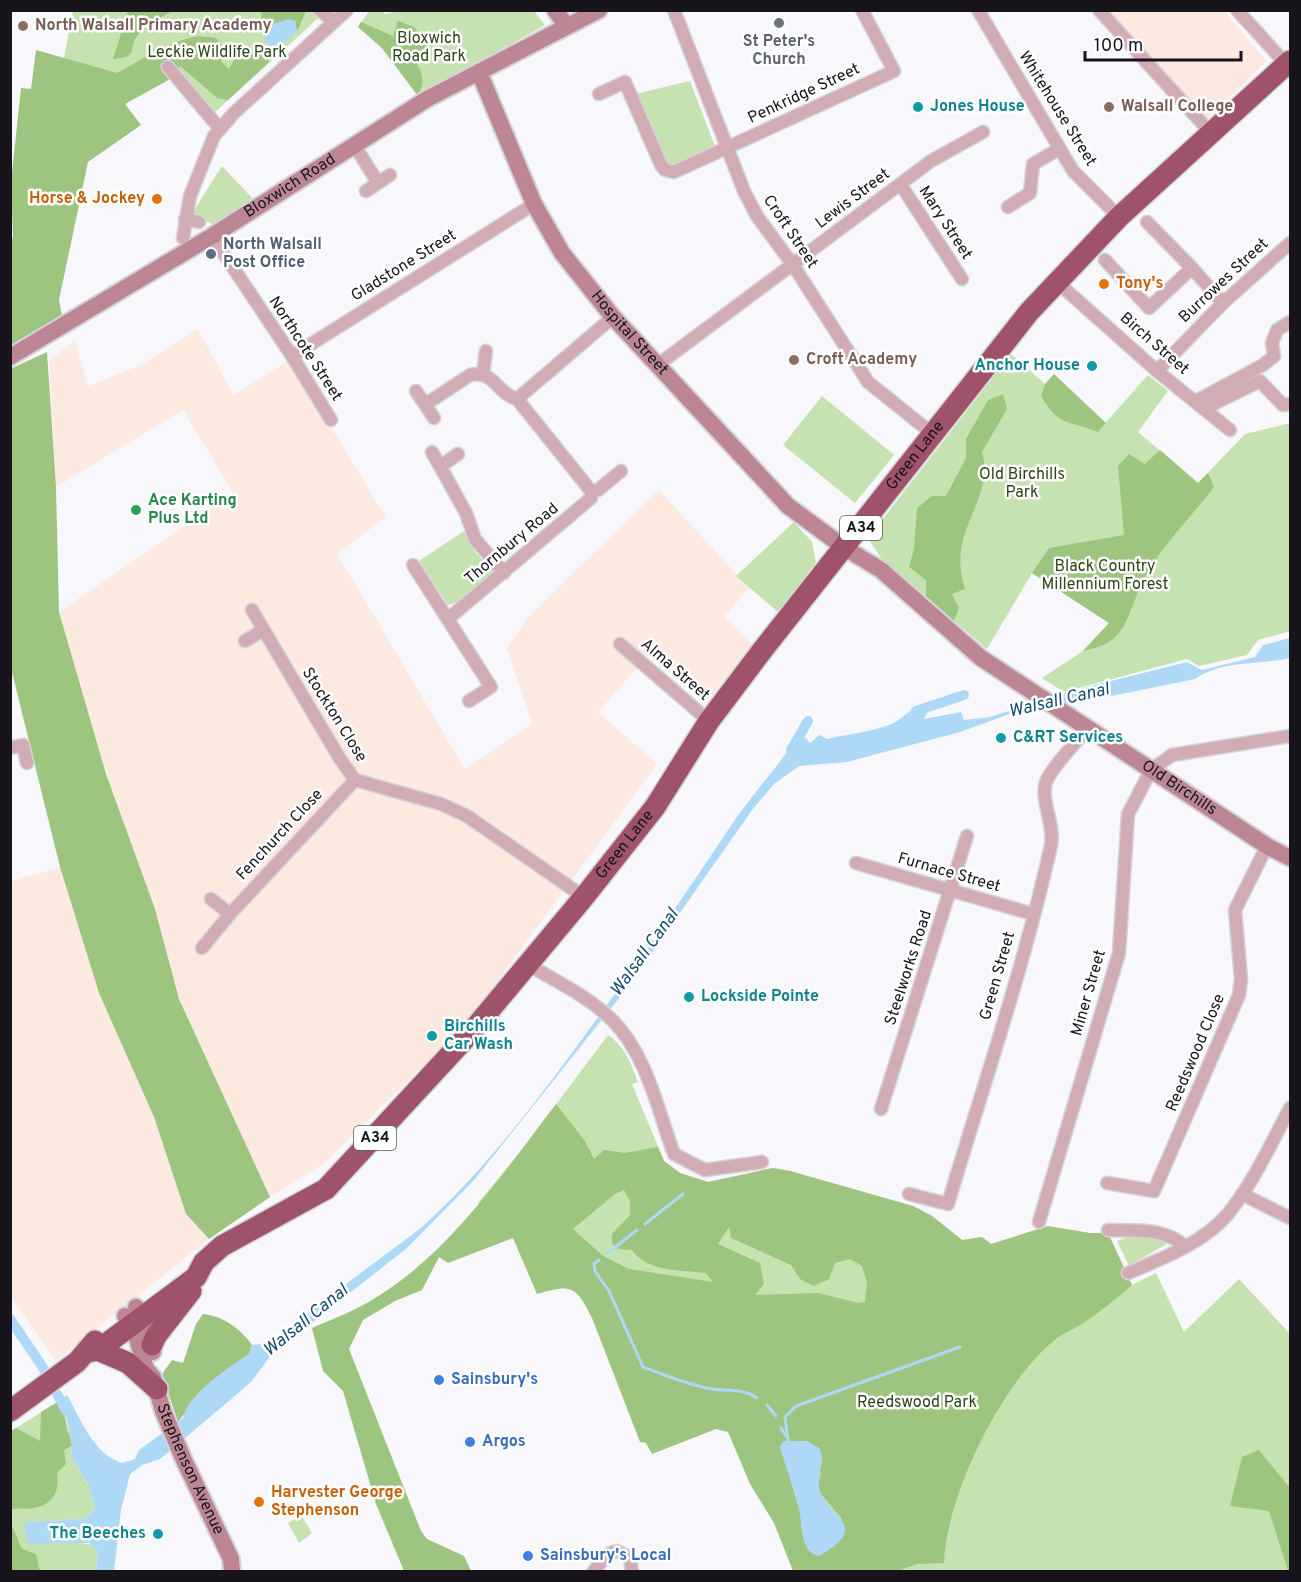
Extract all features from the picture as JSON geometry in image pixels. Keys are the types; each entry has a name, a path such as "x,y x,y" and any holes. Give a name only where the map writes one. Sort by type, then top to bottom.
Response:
{"highway":[{"name":"Green Lane","path":"200,1269 222,1246 259,1223 326,1189 473,1030 529,965 654,807 709,721 804,594 845,548 1012,332 1119,217 1289,63"},
{"name":"A34","path":"10,1411 93,1351 134,1316 200,1269"},
{"path":"152,1345 156,1336 196,1285 200,1269"},
{"path":"93,1351 128,1363 155,1383"}],"street":[{"path":"320,10 333,21"},
{"path":"183,238 185,219 199,168 220,129 347,10"},
{"path":"555,10 566,26"},
{"name":"Bloxwich Road","path":"12,356 41,341 212,236 427,99 599,10"},
{"name":"Croft Street","path":"674,10 757,216 793,265 868,382 934,435"},
{"name":"Penkridge Street","path":"599,94 625,82 665,170 674,171 894,71 862,10"},
{"name":"Whitehouse Street","path":"978,10 1073,171 1119,217"},
{"path":"1099,10 1210,133"},
{"path":"1237,10 1289,63"},
{"path":"168,67 220,129"},
{"name":"Hospital Street","path":"479,72 534,204 562,254 614,317 788,507 845,548"},
{"name":"Lewis Street","path":"659,364 931,161 983,132"},
{"path":"355,146 378,183"},
{"path":"1008,207 1030,193 1033,164 1059,149"},
{"path":"366,191 390,174"},
{"name":"Mary Street","path":"901,185 962,279"},
{"name":"Gladstone Street","path":"292,356 534,204"},
{"path":"185,219 199,222"},
{"path":"1147,222 1223,303"},
{"name":"Northcote Street","path":"212,236 292,356 331,420"},
{"name":"Burrowes Street","path":"1156,371 1223,303 1290,243"},
{"path":"1105,260 1149,308 1192,268"},
{"name":"Birch Street","path":"1057,282 1156,371 1230,430"},
{"path":"517,399 614,317"},
{"path":"1200,405 1274,356 1272,343 1276,330 1290,322"},
{"path":"483,374 486,351"},
{"path":"426,404 470,375 488,375 511,397 517,399 591,491"},
{"path":"1200,405 1260,381 1283,405 1290,404"},
{"path":"416,391 434,418"},
{"path":"432,452 466,513 476,539 504,573"},
{"path":"441,466 458,454"},
{"name":"Thornbury Road","path":"449,618 591,498 591,491 598,490 621,471"},
{"name":"Old Birchills","path":"845,548 881,570 971,651 1267,846 1290,858"},
{"path":"413,565 491,687 469,701"},
{"name":"Stockton Close","path":"252,610 340,759 355,780 441,804 467,816 584,897"},
{"path":"245,641 263,630"},
{"name":"Alma Street","path":"620,644 709,721"},
{"name":"Green Street","path":"909,1194 948,1204 1033,914 1051,842 1052,820 1046,784 1059,761 1070,752 1087,728"},
{"path":"1150,770 1172,755 1290,736"},
{"path":"10,748 23,745 27,763"},
{"name":"Miner Street","path":"1040,1222 1119,953 1128,814 1150,770"},
{"name":"Fenchurch Close","path":"202,948 230,914 355,780"},
{"name":"Steelworks Road","path":"881,1109 967,836"},
{"name":"Reedswood Close","path":"1107,1183 1154,1191 1239,995 1241,979 1235,910 1267,846"},
{"name":"Furnace Street","path":"856,863 1033,914"},
{"path":"211,899 230,914"},
{"path":"529,965 597,1006 613,1020 635,1051 674,1154 705,1170 762,1162"},
{"path":"1128,1273 1185,1246 1226,1216 1242,1194 1290,1108"},
{"path":"1242,1194 1290,1218"},
{"path":"1108,1230 1154,1232 1174,1236 1185,1246"},
{"name":"Stephenson Avenue","path":"134,1316 152,1345 156,1365 155,1383"},
{"name":"Stephenson Avenue","path":"134,1316 146,1369 155,1383 165,1416 183,1458 232,1565 246,1572"},
{"path":"599,1569 608,1554 622,1552 633,1562 632,1572"}],"shaded area":[{"path":"1107,11 1224,11 1266,61 1208,120"},
{"path":"198,329 233,395 288,361 386,517 337,554 465,769 532,724 507,648 528,617 659,490 749,588 724,617 753,645 706,703 648,655 598,712 657,764 466,1024 322,1165 270,1197 179,999 155,909 106,774 59,612 233,493 183,410 56,487 49,360 75,341 88,386 139,366"},
{"path":"60,867 99,993 154,1117 186,1214 209,1239 56,1361 11,1297 10,882"}],"green space":[{"name":"Bloxwich Road Park","path":"370,10 381,11 385,14 402,10 534,11 545,25 418,96 382,48 358,27"},
{"name":"Leckie Wildlife Park","path":"73,11 326,11 213,114 173,68 57,93"},
{"path":"128,11 174,11 154,21 140,32 134,41 130,55 113,59"},
{"path":"262,11 306,11 297,32 295,20 269,25 264,31 261,20"},
{"path":"398,21 414,27 429,44 413,57 422,76 422,86 418,96 382,48 358,27 361,22 393,36"},
{"path":"199,36 216,38 221,44 221,61 229,69 234,60 254,53 268,57 269,62 228,100 217,98 180,66 174,77 125,104 141,125 88,162 59,300 62,316 11,345 10,238 13,238 11,182 21,88 31,89 36,50 117,73 167,46"},
{"path":"690,81 716,149 672,167 664,166 635,94"},
{"path":"222,166 253,199 215,225 191,215"},
{"path":"47,352 56,487 59,612 106,774 155,909 179,999 270,1197 209,1239 186,1214 154,1117 99,993 60,867 10,664 10,369"},
{"name":"Old Birchills Park","path":"1011,354 1098,431 1148,375 1168,391 1138,432 1198,483 1245,434 1290,423 1290,631 1258,640 1247,655 1199,666 1187,659 1064,692 1042,678 1083,651 1109,623 1032,573 987,649 881,558 868,538"},
{"path":"1054,374 1106,423 1098,432 1065,422 1048,406 1041,396 1045,384"},
{"path":"1003,394 1007,409 982,452 984,470 982,486 961,549 961,568 965,589 952,594 959,608 954,621 926,596 926,580 909,567 914,549 917,508 932,496 946,496 966,458 966,439 988,400"},
{"path":"822,396 894,455 855,503 783,445"},
{"name":"Black Country Millennium Forest","path":"1160,450 1198,483 1208,473 1214,487 1153,563 1119,633 1107,643 1083,651 1109,623 1032,573 1049,548 1124,535 1118,466 1129,454 1145,464"},
{"path":"794,522 812,542 816,562 779,613 736,576"},
{"path":"464,531 476,553 494,571 460,601 448,605 419,561"},
{"name":"Reedswood Park","path":"608,1035 619,1044 630,1062 638,1082 632,1084 664,1161 680,1173 708,1182 773,1168 790,1171 913,1206 932,1216 962,1240 982,1237 991,1244 1048,1227 1108,1233 1132,1285 1156,1273 1184,1332 1239,1279 1290,1334 1290,1571 799,1571 739,1411 580,1275 523,1240 478,1203 524,1147"},
{"path":"556,1104 585,1141 594,1159 604,1150 625,1153 658,1147 664,1161 680,1173 708,1182 773,1168 790,1171 913,1206 932,1216 962,1240 982,1237 991,1244 1048,1226 1090,1233 1108,1233 1132,1285 1091,1318 1057,1338 1017,1381 998,1410 966,1473 947,1536 944,1563 917,1564 894,1572 793,1571 774,1523 750,1484 728,1432 716,1429 652,1454 646,1443 640,1442 592,1318 577,1293 565,1288 537,1294 513,1238 448,1263 439,1257 422,1290 395,1301 363,1320 349,1349 421,1531 427,1539 464,1556 471,1571 404,1571 376,1504 343,1391 323,1371 312,1328 367,1303 422,1263 471,1213","holes":["624,1190 630,1201 630,1215 612,1234 612,1244 619,1249 632,1250 638,1257 655,1266 706,1273 713,1282 629,1269 603,1256 573,1229 615,1194","729,1227 731,1238 791,1265 800,1279 814,1286 829,1279 835,1263 850,1259 862,1266 867,1283 865,1302 858,1303 818,1293 755,1295 764,1284 760,1263 718,1244","784,1441 807,1441 821,1474 818,1485 820,1493 842,1519 819,1556 813,1554 805,1544"]},
{"path":"1136,1234 1168,1243 1129,1266 1117,1241"},
{"path":"203,1314 217,1317 231,1324 252,1345 249,1354 201,1391 178,1422 162,1374 172,1360 183,1363 196,1324"},
{"path":"61,1400 73,1445 71,1456 89,1486 95,1509 89,1516 82,1519 28,1522 78,1543 93,1545 98,1551 96,1571 11,1572 11,1431"},
{"path":"61,1400 67,1430 73,1445 64,1450 66,1464 57,1473 58,1480 54,1496 41,1506 11,1510 11,1431 16,1428 40,1441 41,1412"},
{"path":"1259,1450 1290,1488 1290,1571 1288,1571 1269,1511 1230,1506 1242,1457"},
{"path":"297,1518 303,1518 312,1533 299,1543 288,1523"},
{"path":"10,1521 22,1549 36,1554 40,1571 11,1571"}],"water":[{"path":"289,19 295,21 297,32 280,46 270,47 265,40 264,31 269,25"},
{"name":"Walsall Canal","path":"1290,638 1290,658 1229,666 1205,673 1195,679 1038,711 1015,712 960,732 847,762 799,766 774,784 752,810 628,987 474,1180 407,1248 271,1355 252,1381 242,1390 160,1459 142,1465 130,1474 121,1510 114,1571 96,1571 98,1551 89,1543 33,1544 27,1542 25,1524 28,1522 82,1519 89,1516 95,1509 89,1486 71,1456 70,1436 61,1400 67,1395 89,1435 103,1452 122,1463 135,1459 139,1450 183,1418 186,1409 200,1391 249,1354 252,1345 267,1343 421,1228 484,1164 541,1094 636,965 740,813 808,721 802,734 810,743 819,735 827,739 884,727 896,722 921,705 927,705 929,709 924,719 961,712 964,720 990,717 1075,690 1187,662 1202,670 1255,657 1263,645"},
{"path":"783,1441 807,1441 819,1448 822,1463 819,1488 823,1498 845,1528 843,1536 835,1545 819,1556 813,1554 805,1544 799,1508 780,1447"}],"pier":[{"path":"304,1312 313,1323 286,1346 277,1334"}],"waterway":[{"path":"916,711 964,695"},
{"path":"791,750 808,721"},
{"path":"645,1224 683,1194"},
{"path":"608,1253 637,1230"},
{"path":"599,1260 594,1264 595,1271 609,1291 643,1367 698,1386 745,1392 757,1398"},
{"path":"10,1319 42,1366 66,1411"},
{"path":"788,1440 785,1417 796,1406 960,1347"},
{"path":"767,1405 776,1416"},
{"path":"781,1428 786,1436"}],"place":[{"name":"St Peter's Church","path":"779,23"},
{"name":"North Walsall Primary Academy","path":"23,26"},
{"name":"Jones House","path":"918,107"},
{"name":"Walsall College","path":"1109,107"},
{"name":"Horse & Jockey","path":"157,199"},
{"name":"North Walsall Post Office","path":"211,254"},
{"name":"Tony's","path":"1104,284"},
{"name":"Croft Academy","path":"794,360"},
{"name":"Anchor House","path":"1092,366"},
{"name":"Ace Karting Plus Ltd","path":"136,510"},
{"name":"C&RT Services","path":"1001,738"},
{"name":"Lockside Pointe","path":"689,997"},
{"name":"Birchills Car Wash","path":"432,1036"},
{"name":"Sainsbury's","path":"439,1380"},
{"name":"Argos","path":"470,1442"},
{"name":"Harvester George Stephenson","path":"259,1502"},
{"name":"The Beeches","path":"158,1534"},
{"name":"Sainsbury's Local","path":"528,1556"}]}
